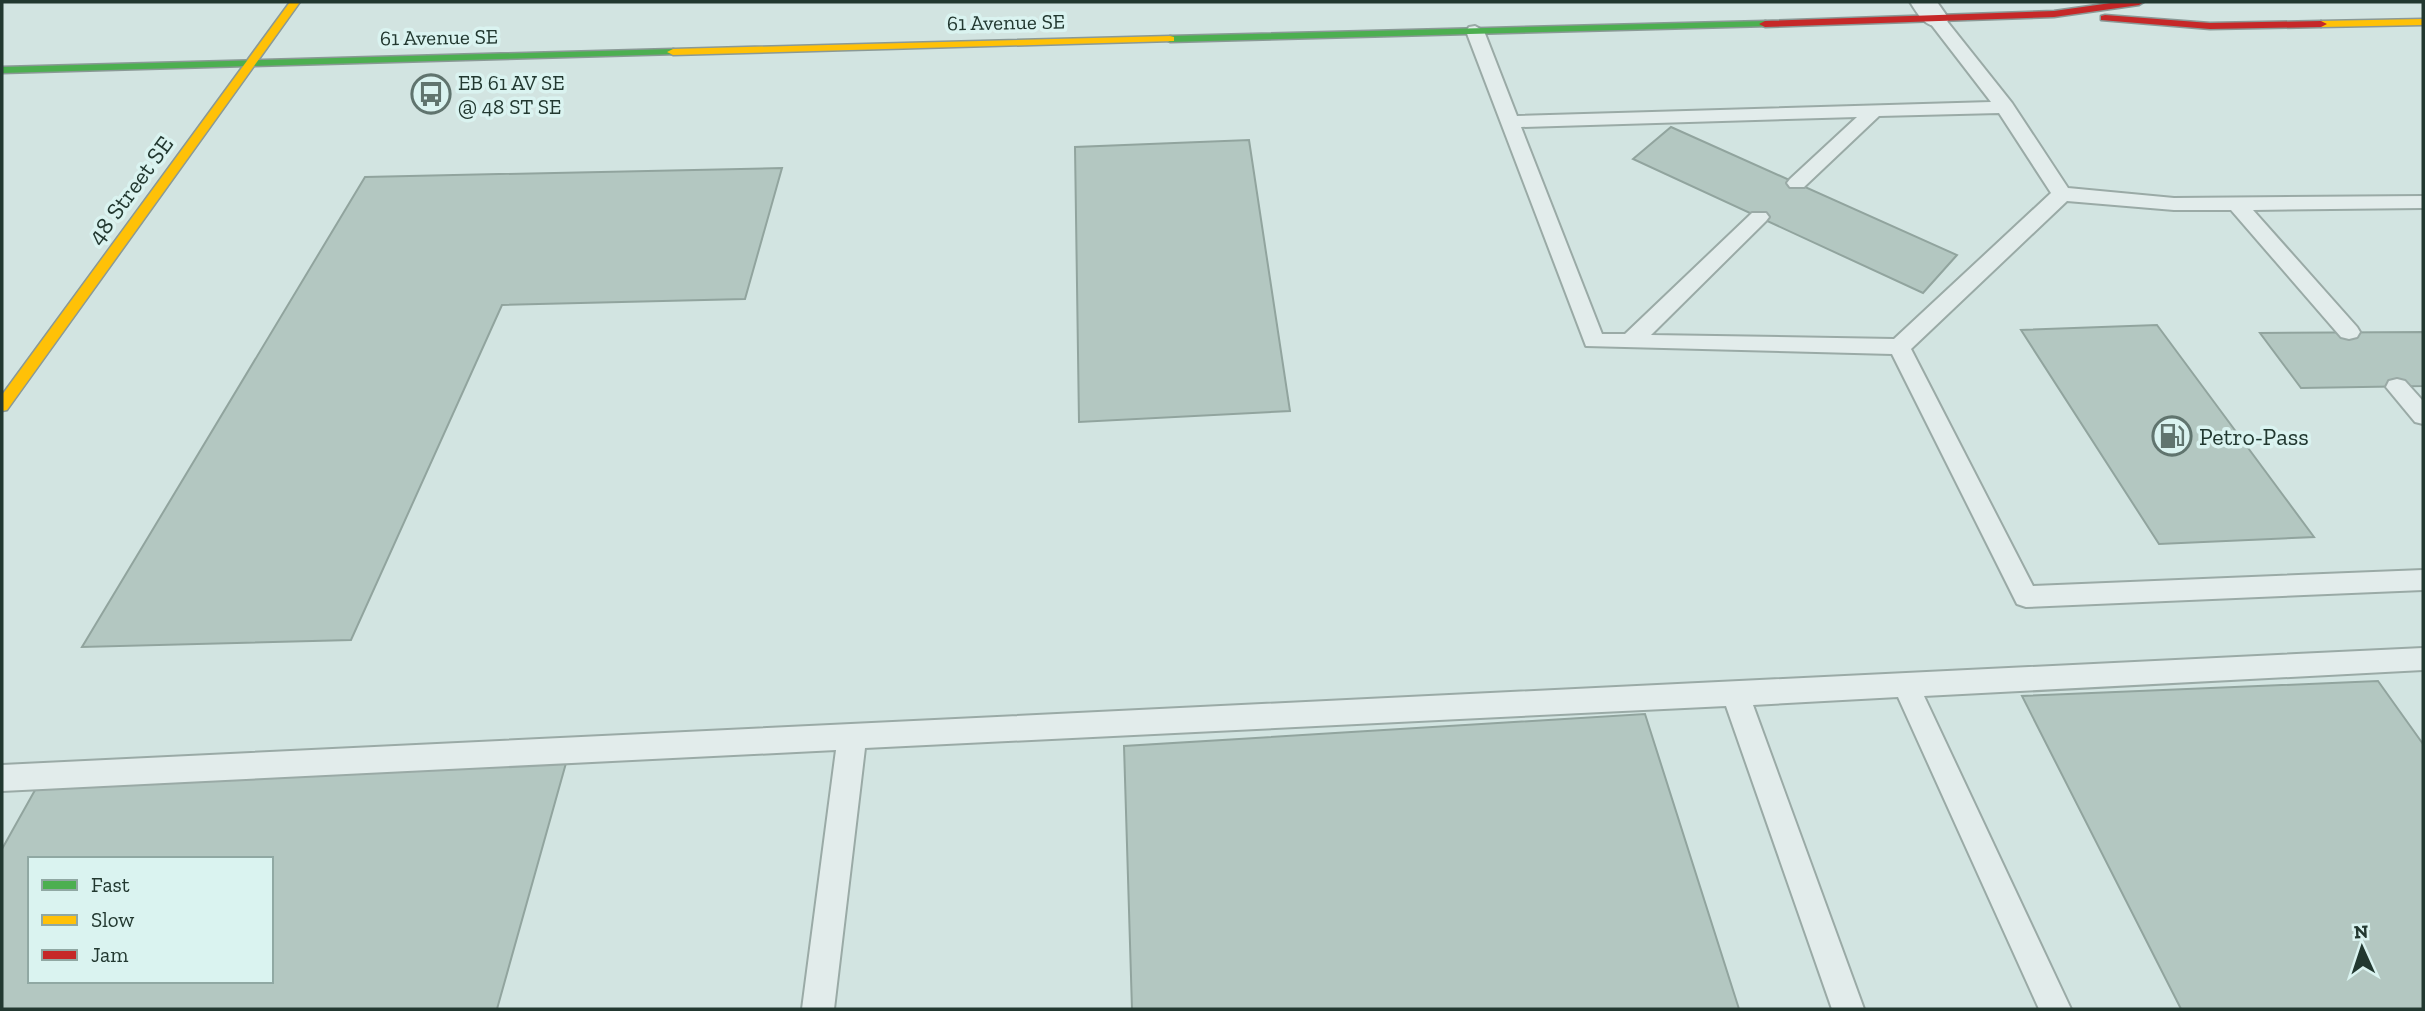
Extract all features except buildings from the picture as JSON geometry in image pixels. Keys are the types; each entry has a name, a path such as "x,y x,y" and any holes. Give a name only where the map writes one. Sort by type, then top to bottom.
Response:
{"street":[{"name":"48 Street SE","path":"2,406 295,2"},
{"name":"61 Avenue SE","path":"2054,15 2138,2"},
{"name":"61 Avenue SE","path":"2,70 1475,31 1930,10 2210,26 2423,22"}],"lane":[{"path":"1930,10 2005,107 2062,194"},
{"path":"1475,31 1594,341 1899,347 2062,194 2174,204 2423,202"},
{"path":"1510,122 2005,107"},
{"path":"1797,183 1874,111"},
{"path":"2236,203 2348,332"},
{"path":"1630,342 1759,217"},
{"path":"1899,347 2026,597 2423,580"},
{"path":"2397,387 2423,416"},
{"path":"2,778 2423,659"},
{"path":"1906,686 2054,1009"},
{"path":"1735,694 1848,1009"},
{"path":"818,1009 852,737"}],"traffic: fast":[{"path":"1170,39 1765,24"},
{"path":"2,70 673,52"}],"traffic: slow":[{"path":"2,406 295,2"},
{"path":"2321,24 2423,22"},
{"path":"673,52 1170,39"}],"traffic: jam":[{"path":"1765,24 2054,14 2139,2"},
{"path":"2105,18 2210,26 2321,24"}],"place":[{"name":"EB 61 AV SE @ 48 ST SE","path":"431,94"},
{"name":"Petro-Pass","path":"2172,436"}]}
